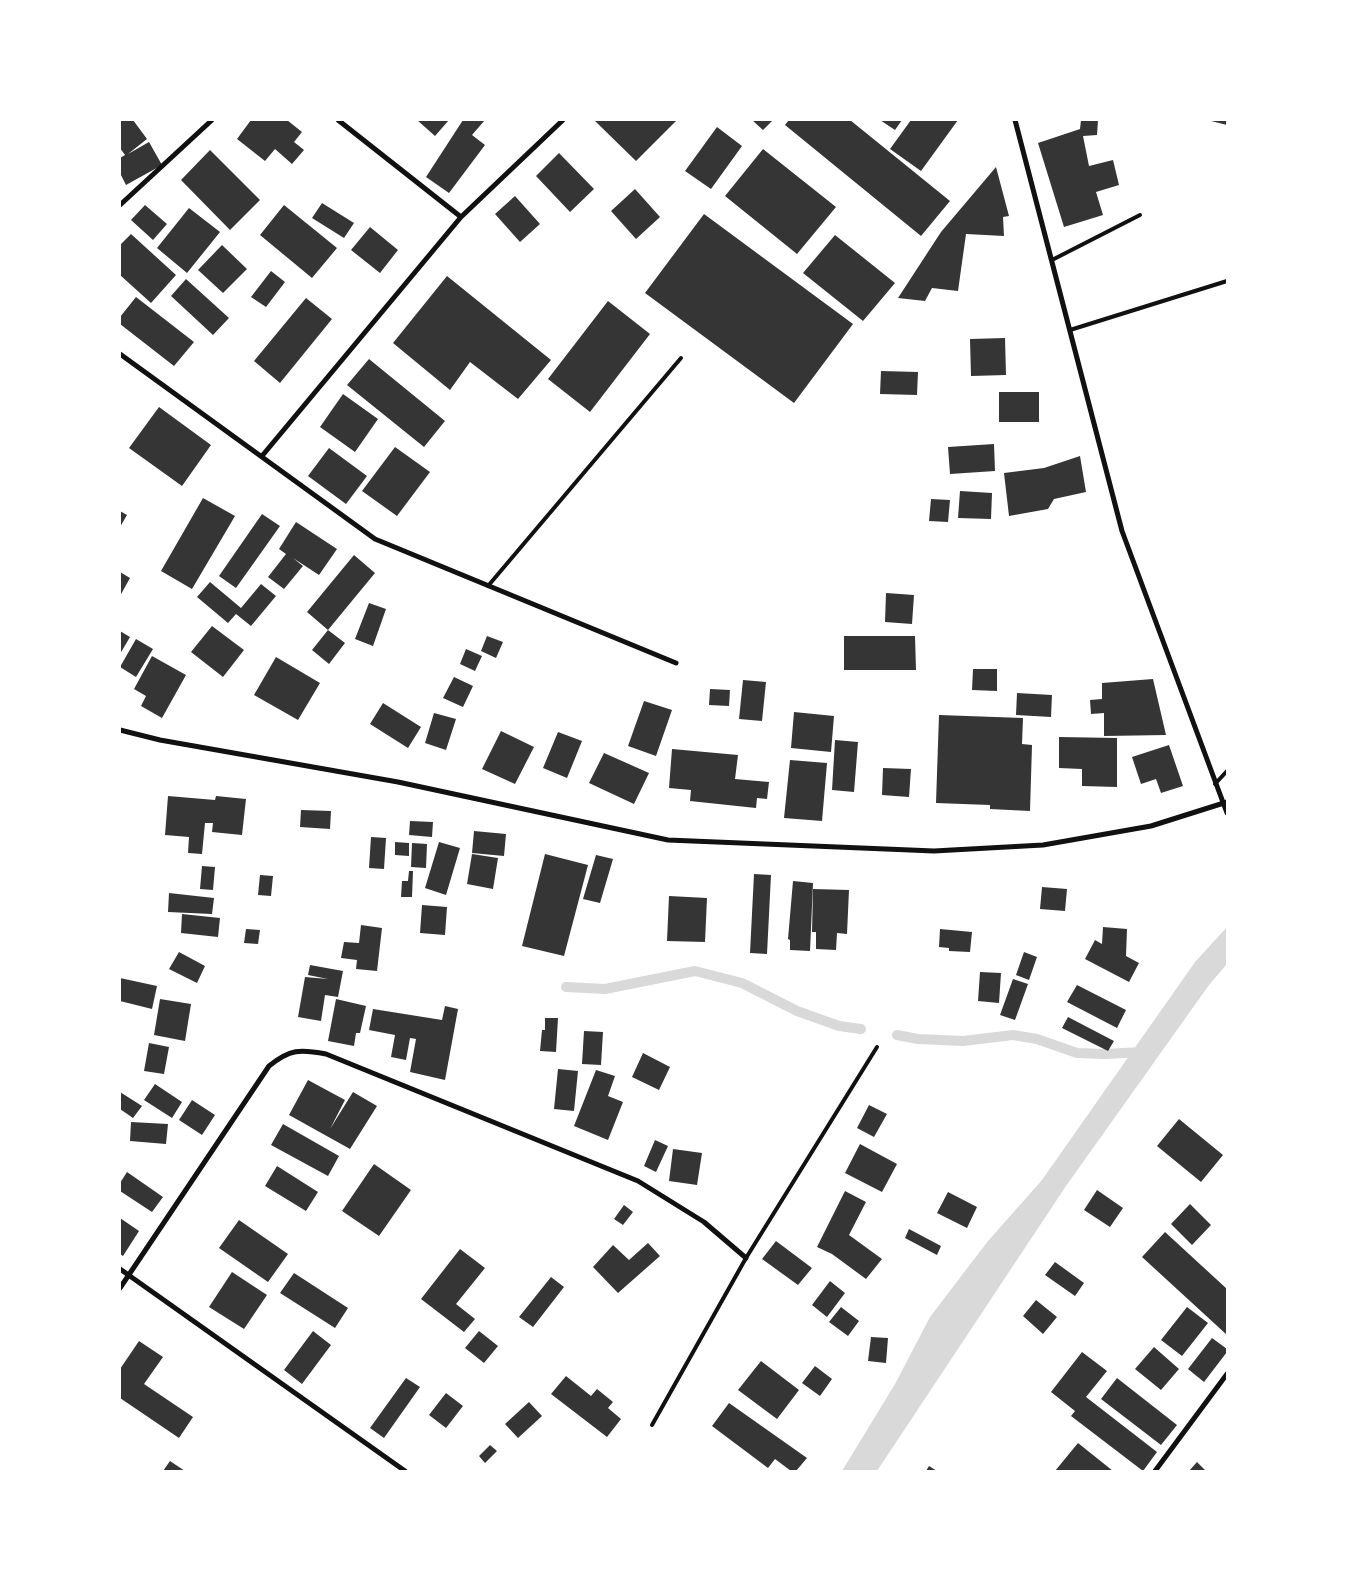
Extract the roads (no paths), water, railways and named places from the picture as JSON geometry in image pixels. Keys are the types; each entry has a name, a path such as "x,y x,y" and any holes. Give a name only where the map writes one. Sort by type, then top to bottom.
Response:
{"street":[{"path":"120,205 212,120"},
{"path":"338,120 461,217"},
{"path":"262,456 461,217 563,120"},
{"path":"1016,120 1122,531 1215,784 1225,802 1227,813"},
{"path":"120,354 375,540 676,663"},
{"path":"120,730 227,752 398,782 668,840 934,851 1043,845 1151,826 1225,802"},
{"path":"120,1288 269,1066 281,1057 298,1050 326,1054 638,1181 704,1222 746,1258"},
{"path":"120,1269 405,1471"},
{"path":"1155,1471 1227,1374"}],"lane":[{"path":"1052,260 1140,215"},
{"path":"1070,330 1227,281"},
{"path":"488,586 681,358"},
{"path":"1215,784 1227,771"},
{"path":"652,1425 746,1258 877,1047"}],"waterway":[{"path":"566,987 605,989 695,971 742,983 797,1011 839,1026 861,1029"},
{"path":"897,1035 918,1039 963,1041 1013,1035 1037,1039 1077,1053 1142,1052"}]}
